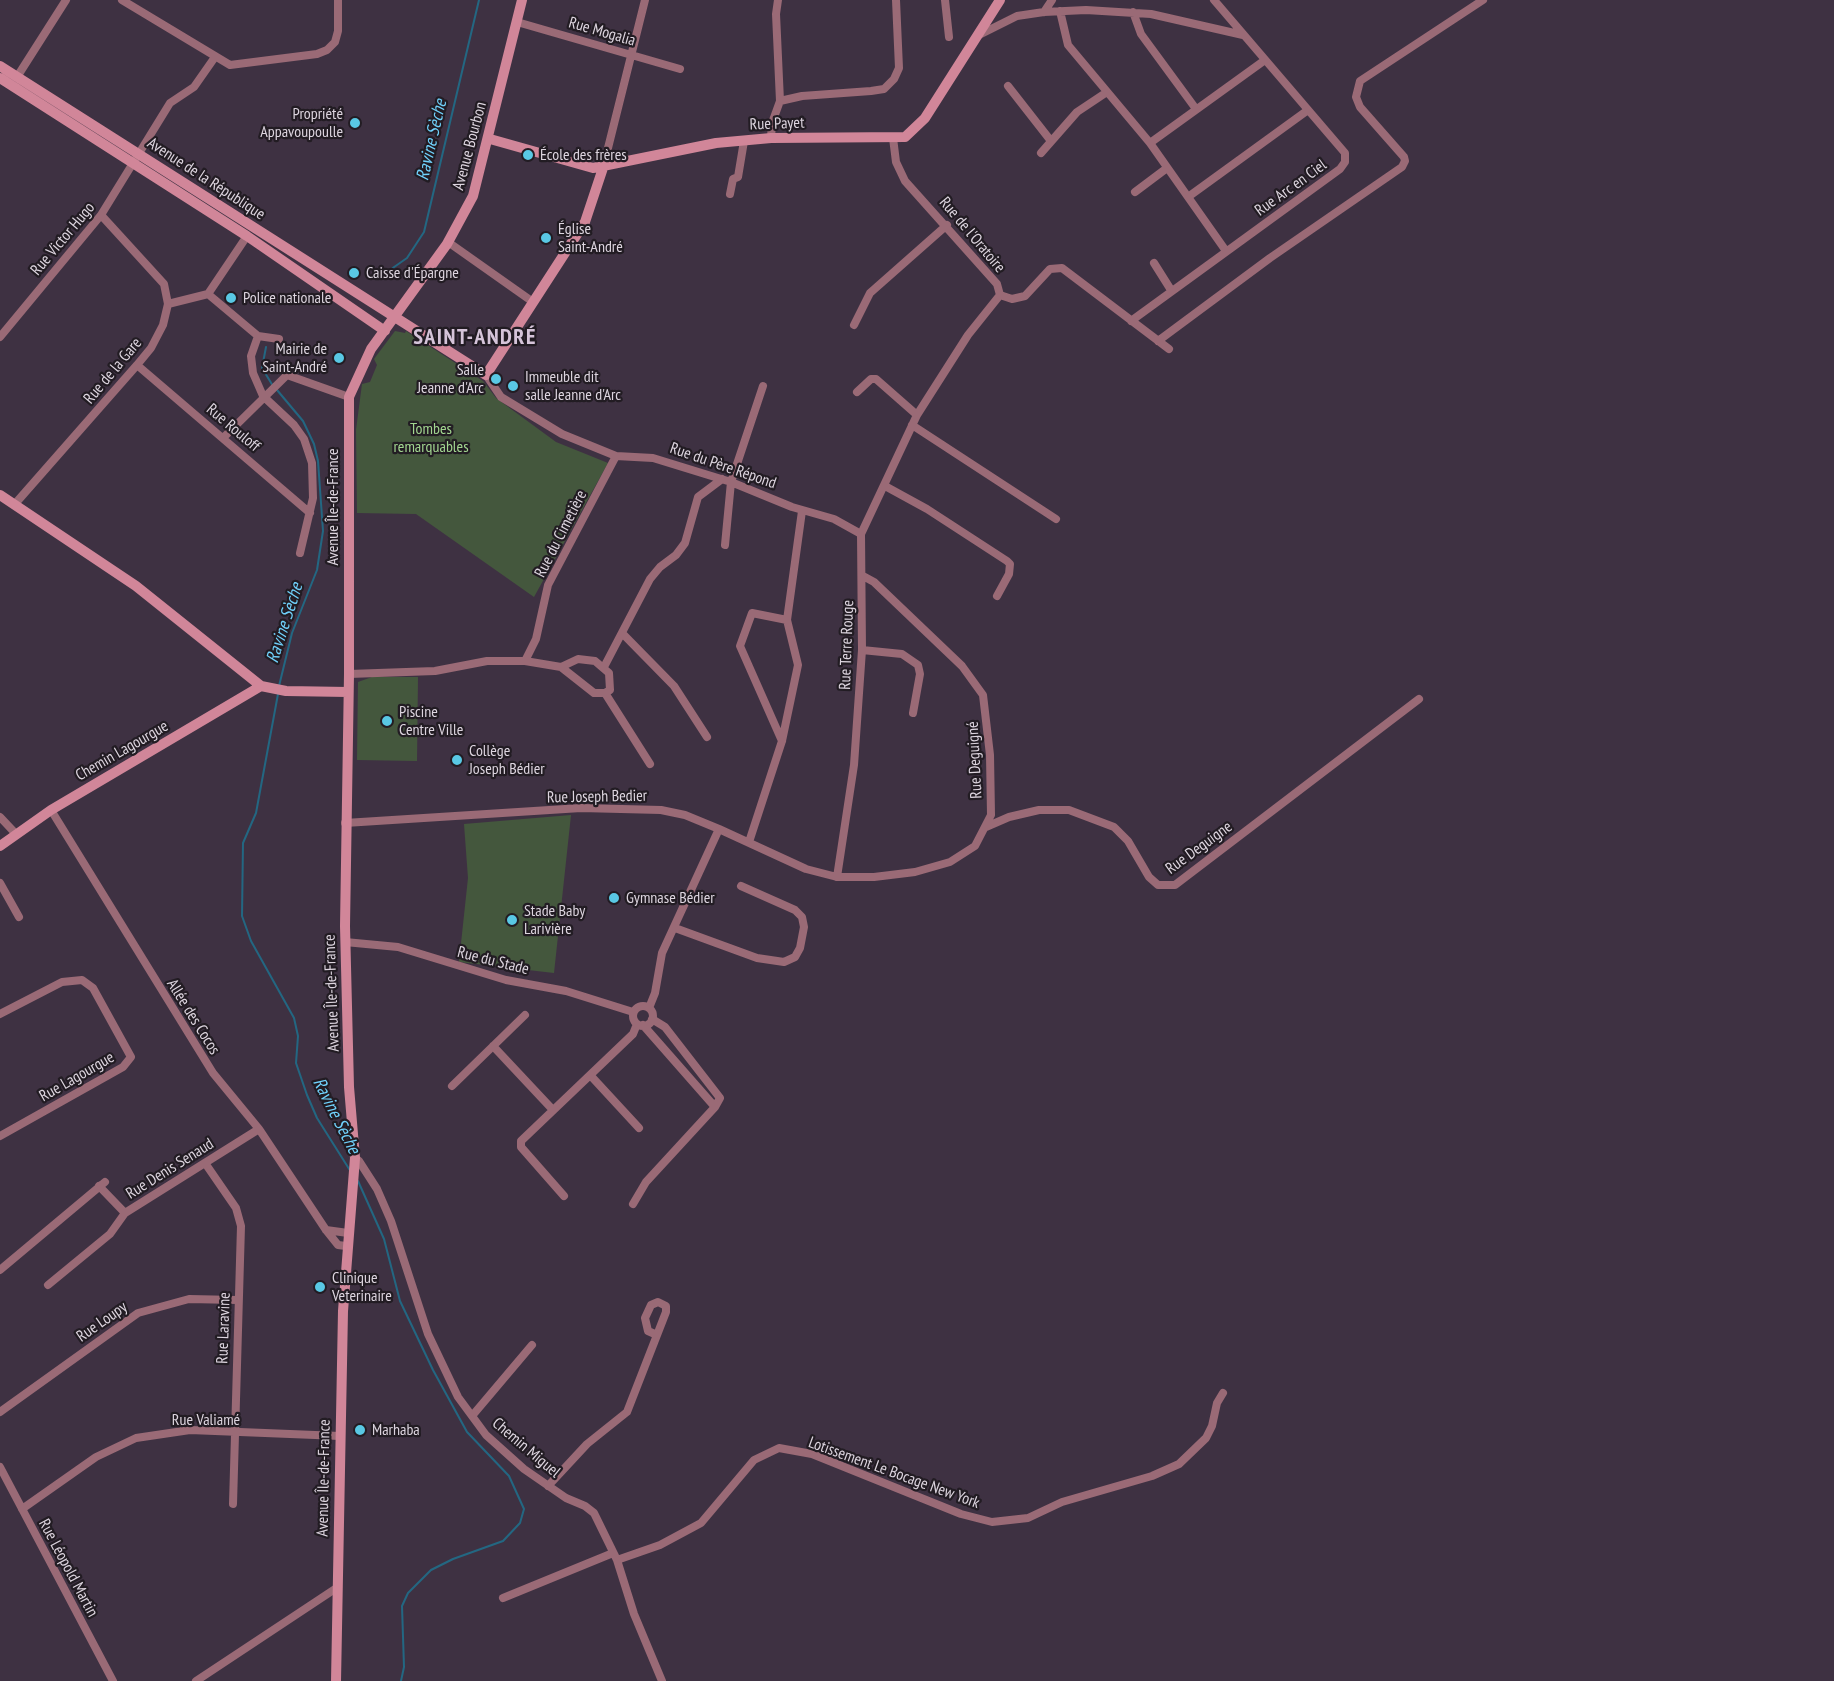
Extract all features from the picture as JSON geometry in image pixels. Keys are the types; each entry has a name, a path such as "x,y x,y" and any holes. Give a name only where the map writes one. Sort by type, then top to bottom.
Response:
{"street":[{"path":"17,77 66,0"},
{"path":"122,0 230,66 317,54 327,50 335,42 338,31 338,0"},
{"name":"Avenue Bourbon","path":"396,317 448,242 473,196 490,139 522,0"},
{"path":"486,375 585,222 603,168 645,0"},
{"path":"771,138 772,123 780,101 776,14 778,0"},
{"path":"780,101 802,96 884,89 894,79 898,68 896,0"},
{"path":"945,0 949,37"},
{"name":"Rue Payet","path":"490,139 585,166 603,168 696,146 771,138 893,138 912,133 1000,0"},
{"path":"1044,12 1052,0"},
{"name":"Rue Arc en Ciel","path":"1131,321 1340,169 1345,162 1345,153 1214,0"},
{"path":"1158,341 1270,258 1402,167 1404,157 1360,107 1356,97 1360,81 1483,0"},
{"path":"977,36 1017,16 1059,11 1133,12 1243,35"},
{"path":"1059,11 1068,45 1150,143 1226,251"},
{"path":"1133,12 1141,34 1196,109"},
{"name":"Rue Mogalia","path":"517,22 680,69"},
{"name":"Rue Victor Hugo","path":"0,337 101,215 170,103 194,87 215,57"},
{"path":"1150,143 1265,60"},
{"name":"Avenue de la République","path":"0,66 386,331"},
{"name":"Avenue de la République","path":"0,78 396,317"},
{"path":"1008,86 1051,141"},
{"path":"1041,153 1077,112 1107,92"},
{"path":"1188,197 1308,110"},
{"name":"Rue de l'Oratoire","path":"893,138 899,170 997,284 1000,295 1011,299 1025,296 1050,269 1062,268 1169,349"},
{"path":"730,194 733,179 738,177 744,141"},
{"path":"1135,192 1167,168"},
{"path":"101,215 155,272 167,291 168,304 208,294 247,236"},
{"path":"92,224 109,223"},
{"path":"854,325 870,293 947,225"},
{"path":"448,242 533,302"},
{"path":"1154,263 1171,290"},
{"path":"208,294 258,336 279,339"},
{"name":"Rue Terre Rouge","path":"837,877 854,765 862,650 861,534 917,415 968,335 1000,295"},
{"name":"Rue de la Gare","path":"14,505 151,348 163,325 168,304"},
{"name":"Avenue Île-de-France","path":"336,1681 346,1246 355,1158 349,1087 345,942 349,674 349,397 371,349 396,317"},
{"name":"Rue du Père Répond","path":"396,317 486,375 501,397 562,434 616,456 653,458 731,482 802,511 834,519 861,534"},
{"path":"258,336 251,356 253,373 264,395 294,425 309,450 314,485 300,553"},
{"name":"Rue Rouloff","path":"137,365 224,437 310,513"},
{"path":"224,437 264,395 287,375 349,397"},
{"path":"857,392 871,379 876,379 917,415"},
{"path":"725,545 731,482 764,386"},
{"path":"912,425 1056,519"},
{"name":"Rue du Cimetière","path":"525,661 536,639 548,585 616,456"},
{"path":"604,667 655,572 676,555 685,543 698,497 722,479"},
{"path":"885,486 927,509 1007,561 1010,564 1009,574 997,596"},
{"path":"1,497 136,586 266,688 286,691 348,692"},
{"path":"749,842 783,741 798,665 787,621 802,511"},
{"name":"Rue Deguigné","path":"837,877 874,878 915,872 950,862 975,846 991,815 988,726 983,695 963,666 874,582 863,576"},
{"path":"783,741 741,646 752,613 787,621"},
{"path":"622,633 674,686 707,737"},
{"path":"862,650 902,654 918,665 920,674 913,713"},
{"path":"561,667 578,659 595,661 609,673 612,683 605,693"},
{"path":"349,674 435,671 487,661 525,661 561,667 594,693 605,693"},
{"name":"Chemin Lagourgue","path":"0,846 51,810 266,688"},
{"path":"605,693 650,764"},
{"name":"Rue Deguigne","path":"986,827 1009,817 1039,810 1069,810 1114,827 1128,842 1149,877 1158,885 1175,885 1419,699"},
{"name":"Rue Joseph Bedier","path":"345,823 593,809 661,810 685,815 806,869 837,877"},
{"name":"Allée des Cocos","path":"51,810 213,1073 259,1129 326,1230 338,1245 346,1246"},
{"path":"0,817 16,834"},
{"path":"633,1204 646,1182 715,1107 719,1094 665,1027 652,1019 649,1008 655,993 662,953 719,829"},
{"path":"0,883 19,917"},
{"path":"675,928 772,961 784,962 795,957 800,948 804,927 802,917 795,910 741,886"},
{"name":"Rue du Stade","path":"345,942 398,947 506,980 566,991 633,1012"},
{"name":"Rue Lagourgue","path":"0,1014 62,981 82,980 93,987 131,1058 123,1067 0,1136"},
{"path":"649,1008 640,1006 633,1012 633,1019 715,1107"},
{"path":"452,1086 525,1015"},
{"path":"564,1196 520,1144 523,1137 591,1076 640,1025 652,1019"},
{"path":"493,1046 553,1110"},
{"path":"591,1076 639,1128"},
{"name":"Rue Denis Senaud","path":"48,1285 110,1234 125,1213 259,1129"},
{"name":"Chemin Miguel","path":"355,1158 377,1189 391,1221 428,1334 458,1397 486,1435 548,1486 594,1514 615,1556 634,1614 662,1681"},
{"name":"Rue Laravine","path":"205,1163 236,1208 241,1226 232,1504"},
{"path":"0,1270 102,1184 125,1213"},
{"path":"326,1230 348,1233"},
{"name":"Rue Loupy","path":"0,1412 138,1313 189,1299 237,1300"},
{"path":"548,1486 587,1444 627,1412 657,1335"},
{"path":"472,1416 532,1345"},
{"name":"Lotissement Le Bocage New York","path":"502,1598 615,1556 660,1545 701,1523 754,1460 780,1448 812,1454 961,1514 992,1522 1028,1518 1062,1502 1152,1476 1179,1464 1206,1438 1212,1426 1217,1403 1223,1393"},
{"name":"Rue Valiamé","path":"22,1509 96,1457 136,1438 190,1430 340,1436"},
{"name":"Rue Léopold Martin","path":"0,1467 113,1681"},
{"path":"196,1681 338,1587"}],"green space":[{"name":"Tombes remarquables","path":"395,331 405,333 406,331 483,381 496,398 556,442 608,463 534,597 416,514 357,513 356,430 362,384 370,382 377,365 374,359"},
{"name":"Piscine Centre Ville","path":"372,677 418,677 417,761 357,760 358,682"},
{"name":"Stade Baby Larivière","path":"571,815 554,973 459,962 468,878 464,824"}],"waterway":[{"name":"Ravine Sèche","path":"387,272 407,258 424,232 479,0"},
{"name":"Ravine Sèche","path":"266,347 262,368 273,386"},
{"name":"Ravine Sèche","path":"277,390 303,421 314,444 318,461 323,531 317,570 292,633 279,686"},
{"name":"Ravine Sèche","path":"278,694 256,813 243,843 242,916 251,941 294,1018 298,1036 296,1063 307,1095 317,1118 351,1172"},
{"name":"Ravine Sèche","path":"358,1181 384,1239 400,1301 433,1370 467,1432 509,1476 524,1509 520,1523 503,1541 453,1559 431,1570 408,1593 402,1606 404,1667 401,1681"}],"place":[{"name":"Propriété Appavoupoulle","path":"355,123"},
{"name":"École des frères","path":"528,155"},
{"name":"Église Saint-André","path":"546,238"},
{"name":"Caisse d'Épargne","path":"354,273"},
{"name":"Police nationale","path":"231,298"},
{"name":"Mairie de Saint-André","path":"339,358"},
{"name":"Salle Jeanne d'Arc","path":"496,379"},
{"name":"Immeuble dit salle Jeanne d'Arc","path":"513,386"},
{"name":"Piscine Centre Ville","path":"387,721"},
{"name":"Collège Joseph Bédier","path":"457,760"},
{"name":"Gymnase Bédier","path":"614,898"},
{"name":"Stade Baby Larivière","path":"512,920"},
{"name":"Clinique Veterinaire","path":"320,1287"},
{"name":"Marhaba","path":"360,1430"}],"district":[{"name":"SAINT-ANDRÉ","path":"475,338"}]}
